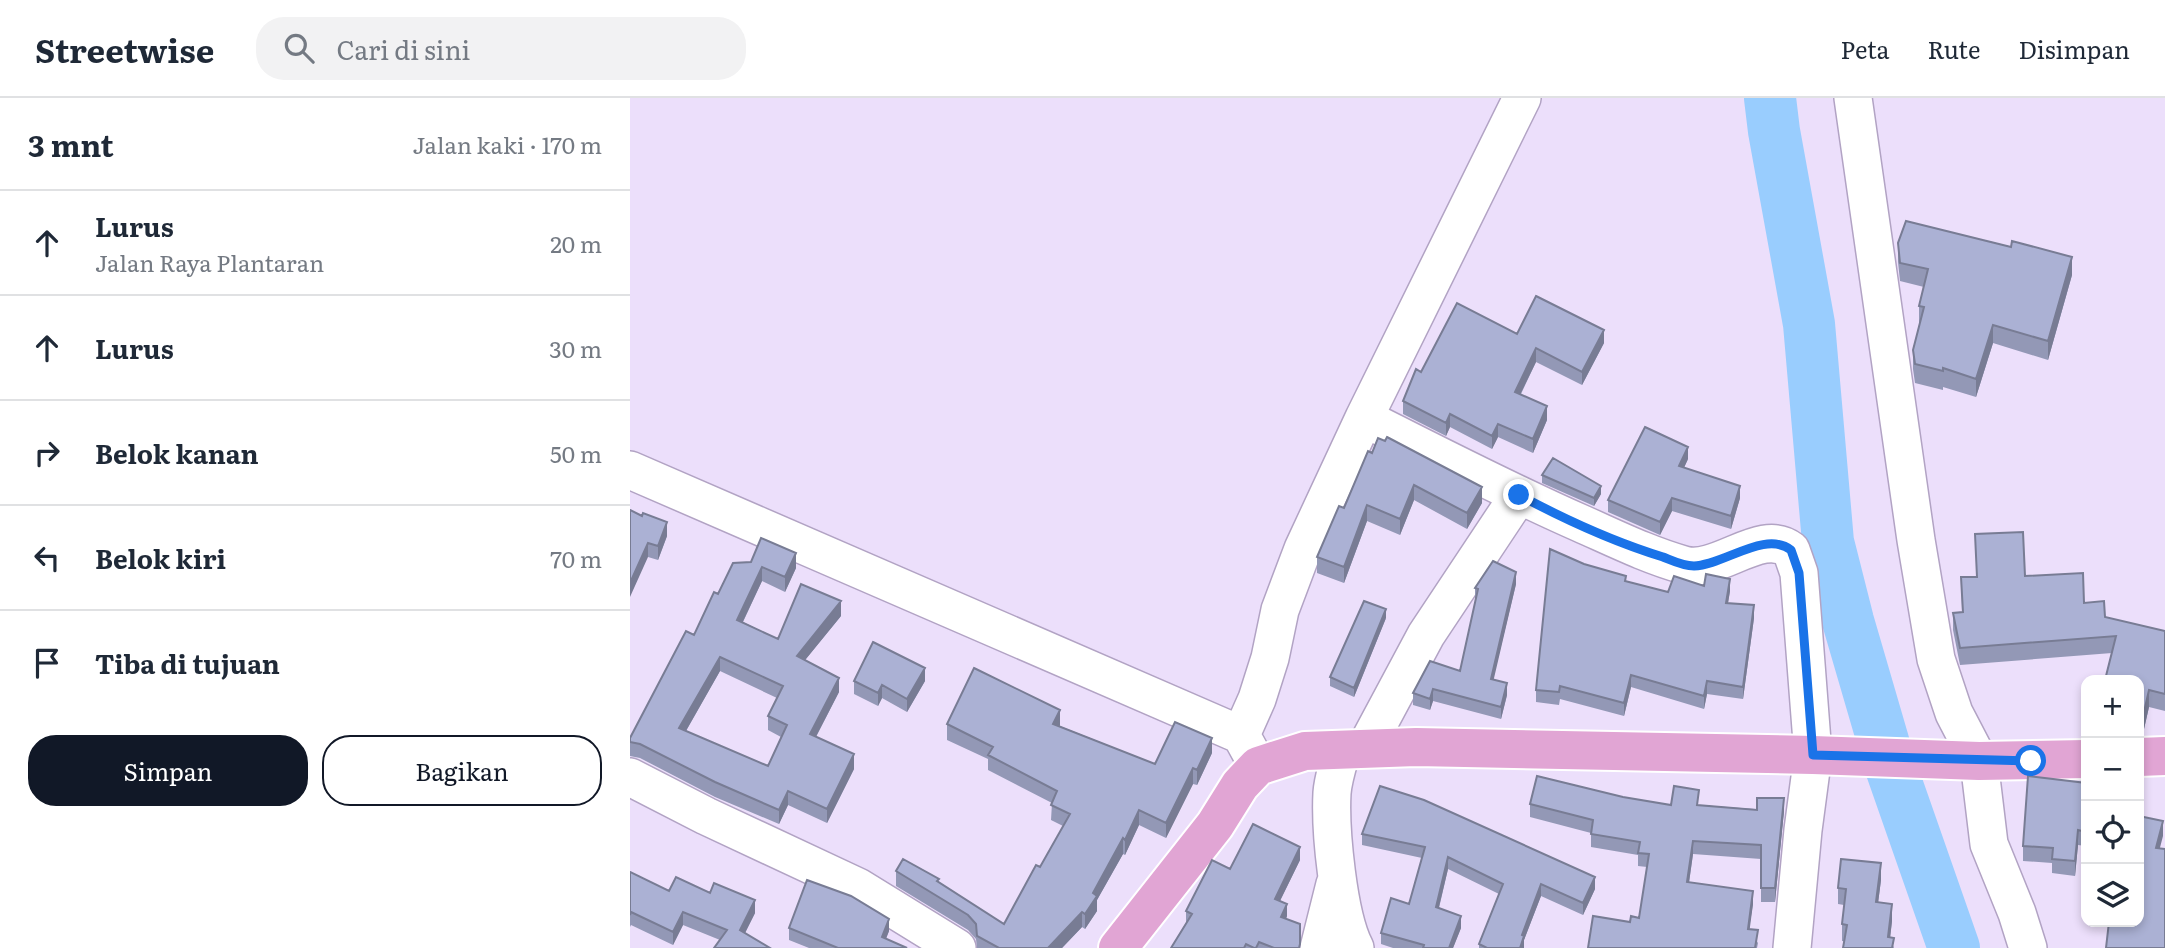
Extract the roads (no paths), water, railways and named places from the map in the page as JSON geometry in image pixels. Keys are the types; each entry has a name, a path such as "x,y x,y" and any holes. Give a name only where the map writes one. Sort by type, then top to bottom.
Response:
{"main road":[{"path":"1118,948 1215,825 1240,785 1250,750 1416,747 1970,761 2081,759"},
{"path":"2144,757 2165,756"}],"street":[{"path":"630,470 1250,750 1257,699 1290,581 1364,418 1522,98"},
{"path":"1853,98 1916,540 1936,659 1970,761 1989,844 2017,912 2028,948"},
{"path":"1364,418 1519,495 1642,551 1687,566 1716,562 1765,544 1780,545 1791,550 1799,573 1823,756 1803,830 1792,948"},
{"path":"1355,948 1340,899 1332,792 1353,750 1519,495"},
{"path":"630,777 706,816 858,887 957,948"},
{"path":"1319,948 1337,876"}],"waterway":[{"path":"1770,98 1809,324 1828,542 1890,765 1954,948"}]}
